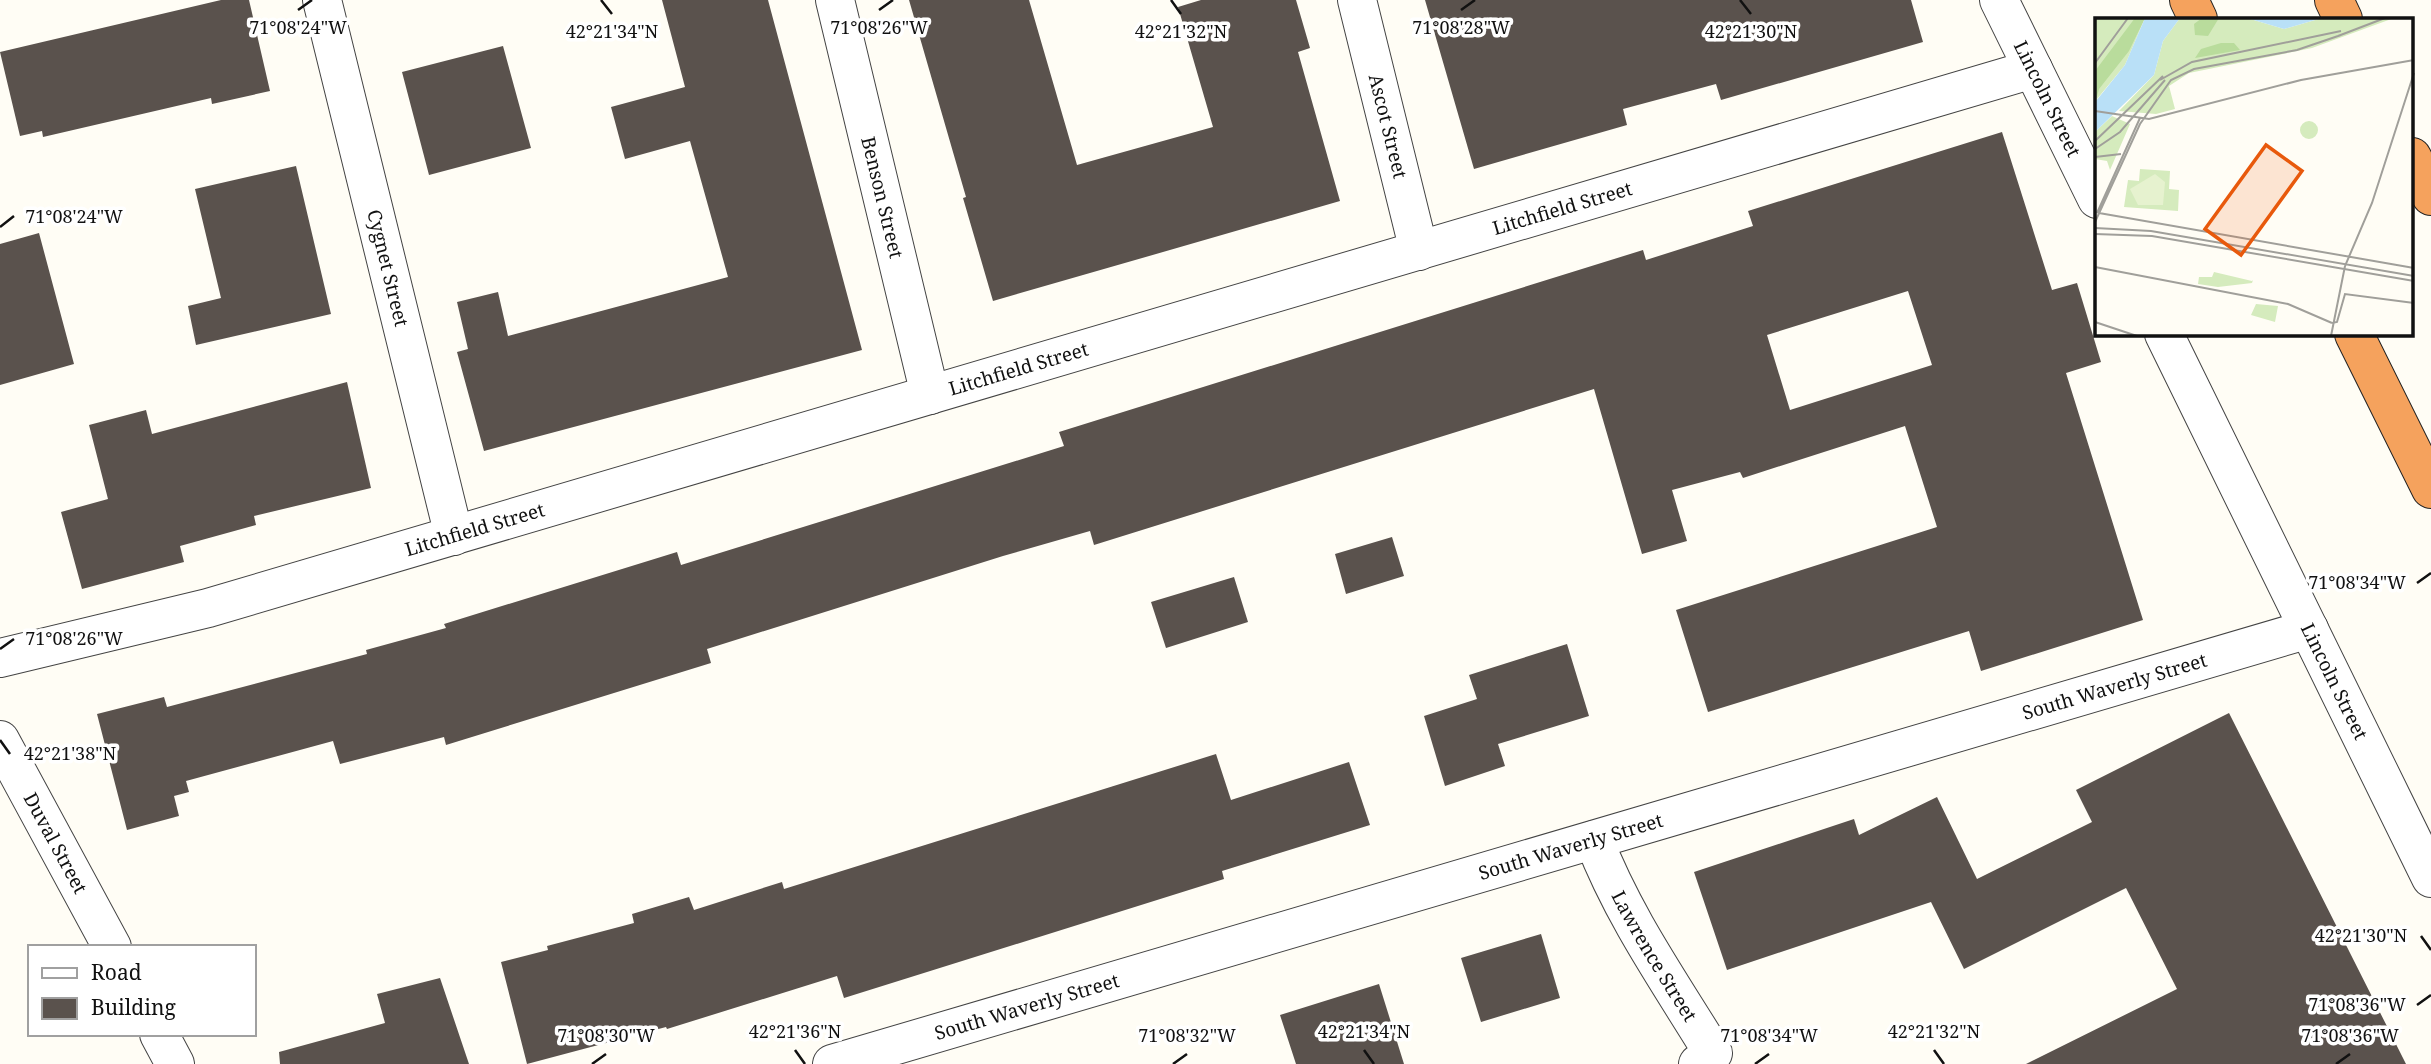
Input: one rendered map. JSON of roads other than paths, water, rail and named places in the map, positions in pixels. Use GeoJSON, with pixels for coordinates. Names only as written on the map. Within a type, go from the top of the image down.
{"type":"FeatureCollection","features":[{"type":"Feature","properties":{"kind":"highway"},"geometry":{"type":"LineString","coordinates":[[2189,0],[2198,18]]}},
{"type":"Feature","properties":{"kind":"highway"},"geometry":{"type":"LineString","coordinates":[[2334,0],[2343,18]]}},
{"type":"Feature","properties":{"kind":"highway"},"geometry":{"type":"LineString","coordinates":[[2414,162],[2431,196]]}},
{"type":"Feature","properties":{"kind":"highway"},"geometry":{"type":"LineString","coordinates":[[2355,336],[2431,489]]}},
{"type":"Feature","properties":{"kind":"street","name":"Cygnet Street"},"geometry":{"type":"LineString","coordinates":[[322,0],[454,536]]}},
{"type":"Feature","properties":{"kind":"street","name":"Benson Street"},"geometry":{"type":"LineString","coordinates":[[835,0],[930,395]]}},
{"type":"Feature","properties":{"kind":"street","name":"Ascot Street"},"geometry":{"type":"LineString","coordinates":[[1357,0],[1419,251]]}},
{"type":"Feature","properties":{"kind":"street","name":"Lincoln Street"},"geometry":{"type":"LineString","coordinates":[[1999,0],[2095,195]]}},
{"type":"Feature","properties":{"kind":"street","name":"Litchfield Street"},"geometry":{"type":"LineString","coordinates":[[0,659],[185,615],[2033,69]]}},
{"type":"Feature","properties":{"kind":"street","name":"Lincoln Street"},"geometry":{"type":"LineString","coordinates":[[2165,336],[2431,878]]}},
{"type":"Feature","properties":{"kind":"street","name":"South Waverly Street"},"geometry":{"type":"LineString","coordinates":[[832,1064],[2309,629]]}},
{"type":"Feature","properties":{"kind":"street","name":"Duval Street"},"geometry":{"type":"LineString","coordinates":[[0,740],[111,945]]}},
{"type":"Feature","properties":{"kind":"street","name":"Lawrence Street"},"geometry":{"type":"LineString","coordinates":[[1594,840],[1608,875],[1629,914],[1713,1054],[1698,1064]]}},
{"type":"Feature","properties":{"kind":"street"},"geometry":{"type":"LineString","coordinates":[[160,1036],[176,1064]]}}]}
